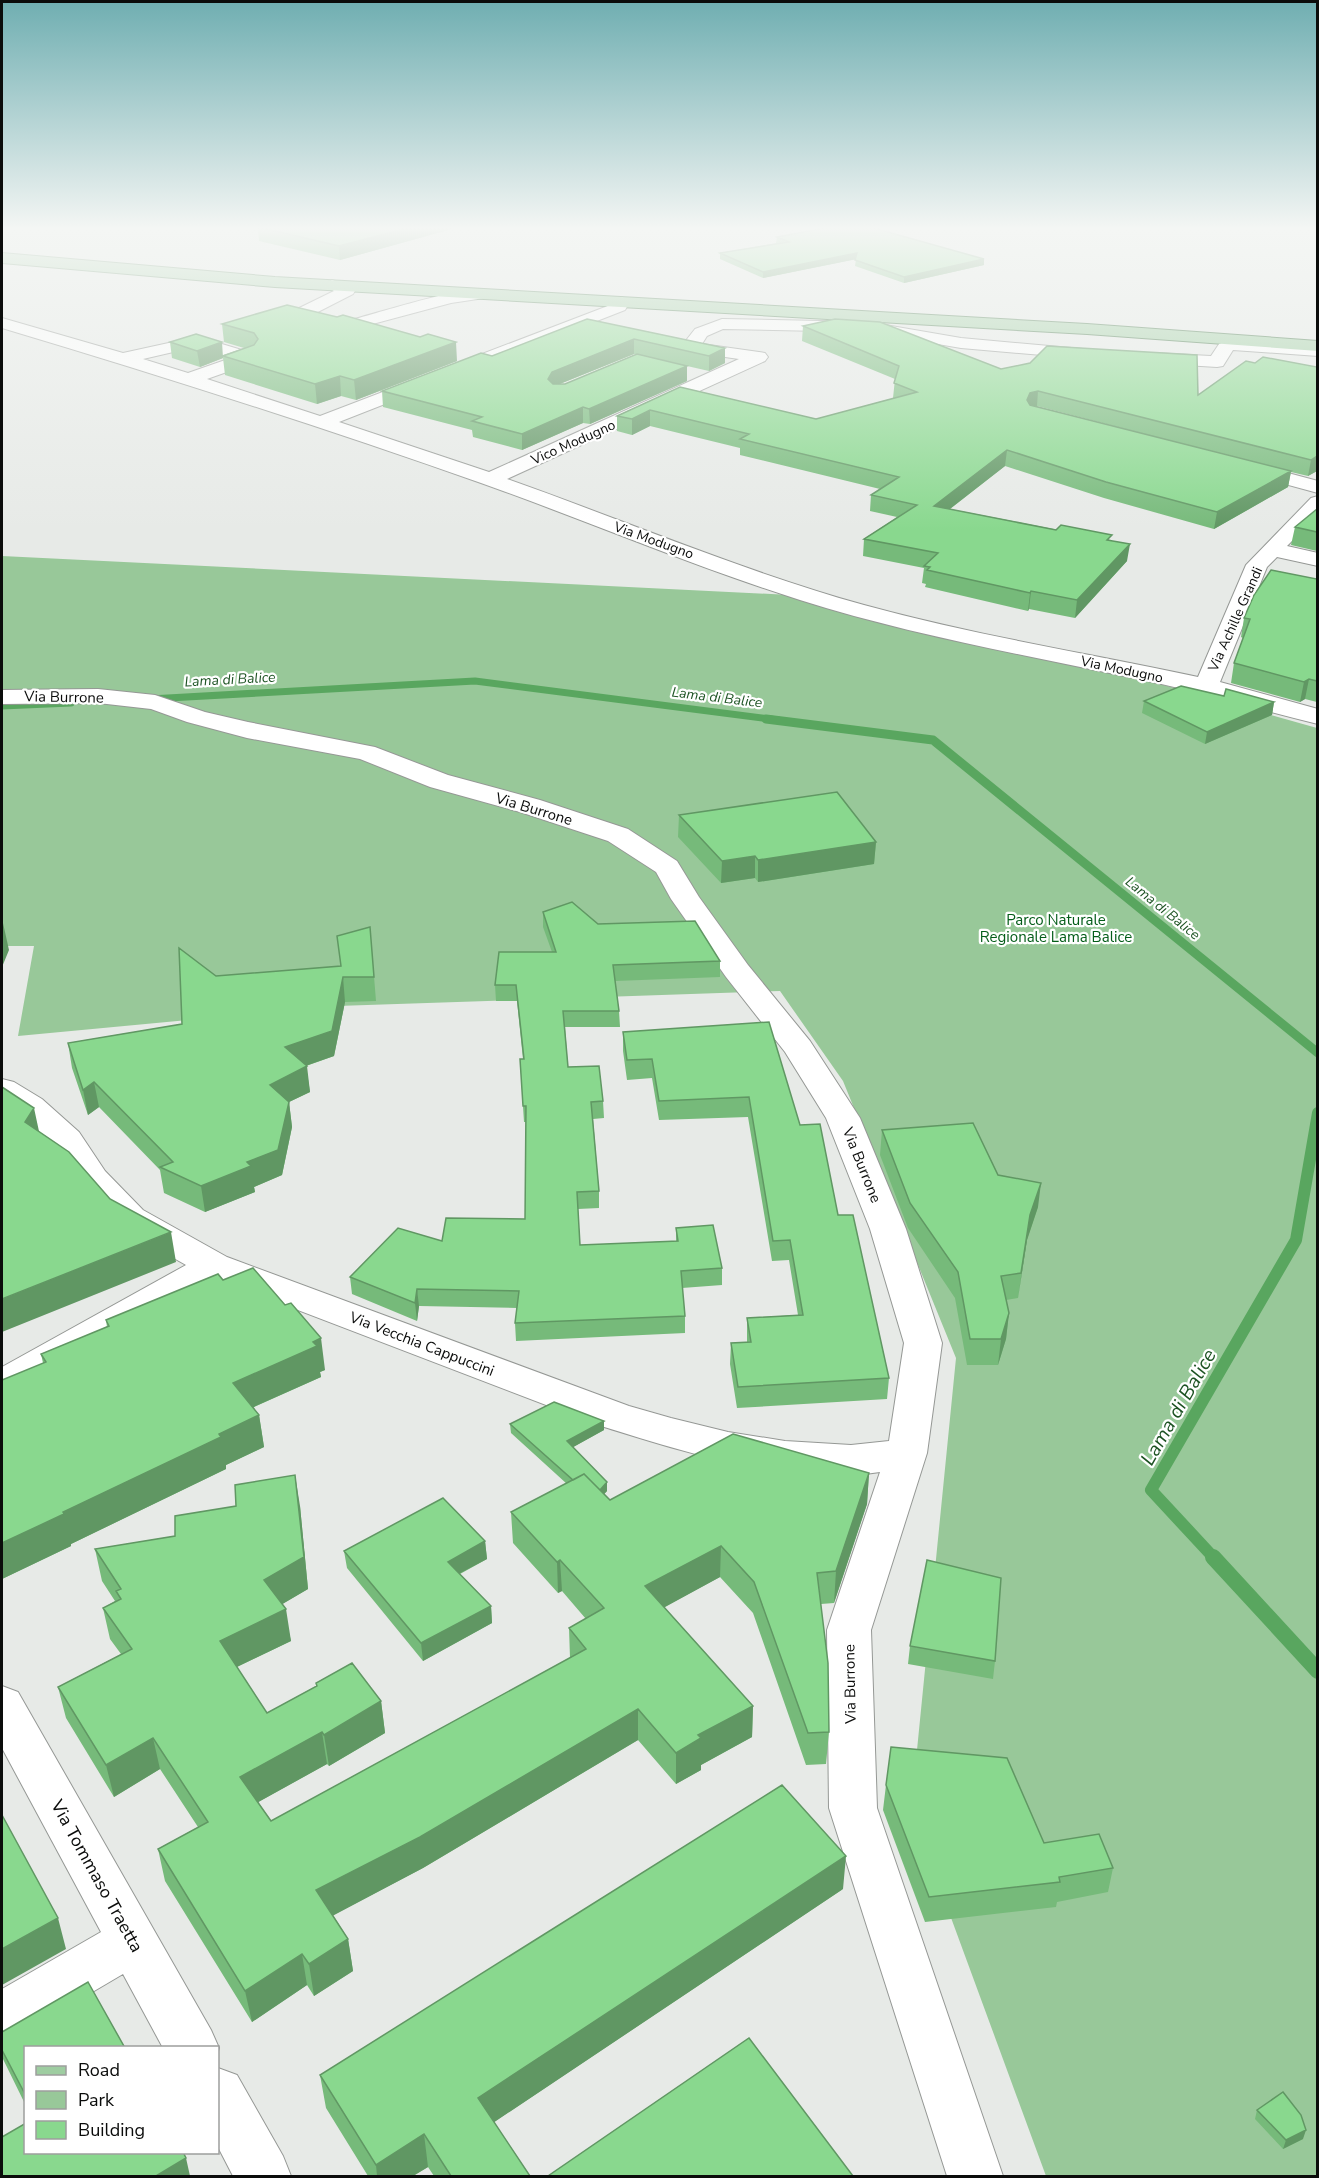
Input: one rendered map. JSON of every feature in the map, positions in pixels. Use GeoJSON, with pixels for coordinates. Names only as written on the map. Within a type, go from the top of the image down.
{"type":"FeatureCollection","features":[{"type":"Feature","properties":{"kind":"main road"},"geometry":{"type":"LineString","coordinates":[[1081,329],[1288,339],[1317,348]]}},
{"type":"Feature","properties":{"kind":"main road"},"geometry":{"type":"LineString","coordinates":[[1087,329],[1317,348]]}},
{"type":"Feature","properties":{"kind":"street","name":"Via Modugno"},"geometry":{"type":"LineString","coordinates":[[21,329],[321,422],[490,480],[804,595],[870,614],[959,635],[1206,686],[1317,717]]}},
{"type":"Feature","properties":{"kind":"street"},"geometry":{"type":"LineString","coordinates":[[321,422],[562,329]]}},
{"type":"Feature","properties":{"kind":"street","name":"Vico Modugno"},"geometry":{"type":"LineString","coordinates":[[490,480],[759,357],[696,348],[693,343],[696,335],[705,329]]}},
{"type":"Feature","properties":{"kind":"street","name":"Vico Modugno"},"geometry":{"type":"LineString","coordinates":[[878,329],[962,343],[1106,354]]}},
{"type":"Feature","properties":{"kind":"street"},"geometry":{"type":"LineString","coordinates":[[1288,339],[1305,331],[1317,329]]}},
{"type":"Feature","properties":{"kind":"street"},"geometry":{"type":"LineString","coordinates":[[122,359],[196,342],[249,358],[187,380]]}},
{"type":"Feature","properties":{"kind":"street"},"geometry":{"type":"LineString","coordinates":[[1139,357],[1218,362],[1230,345],[1317,348]]}},
{"type":"Feature","properties":{"kind":"street"},"geometry":{"type":"LineString","coordinates":[[685,373],[717,377]]}},
{"type":"Feature","properties":{"kind":"street"},"geometry":{"type":"LineString","coordinates":[[1228,463],[1317,487]]}},
{"type":"Feature","properties":{"kind":"street","name":"Via Achille Grandi"},"geometry":{"type":"LineString","coordinates":[[1206,686],[1257,565],[1313,512]]}},
{"type":"Feature","properties":{"kind":"street"},"geometry":{"type":"LineString","coordinates":[[1272,549],[1317,560]]}},
{"type":"Feature","properties":{"kind":"street","name":"Via Burrone"},"geometry":{"type":"LineString","coordinates":[[2,697],[98,696],[155,702],[196,717],[247,730],[366,752],[439,781],[530,806],[618,835],[667,867],[698,917],[798,1048],[843,1118],[884,1219],[923,1343],[907,1453],[849,1630],[853,1808],[975,2176]]}},
{"type":"Feature","properties":{"kind":"street","name":"Via Vecchia Cappuccini"},"geometry":{"type":"LineString","coordinates":[[2,1089],[30,1106],[67,1139],[93,1179],[130,1218],[214,1265],[615,1416],[683,1437],[776,1456],[845,1460],[907,1453]]}},
{"type":"Feature","properties":{"kind":"street"},"geometry":{"type":"LineString","coordinates":[[2,1384],[214,1265]]}},
{"type":"Feature","properties":{"kind":"street","name":"Via Tommaso Traetta"},"geometry":{"type":"LineString","coordinates":[[5,1720],[191,2046]]}},
{"type":"Feature","properties":{"kind":"street"},"geometry":{"type":"LineString","coordinates":[[2,2017],[133,1941]]}},
{"type":"Feature","properties":{"kind":"street"},"geometry":{"type":"LineString","coordinates":[[219,2096],[263,2176]]}},
{"type":"Feature","properties":{"kind":"green space","name":"Parco Naturale Regionale Lama Balice"},"geometry":{"type":"Polygon","coordinates":[[[2,556],[790,595],[1164,685],[1317,728],[1317,2176],[1046,2176],[950,1915],[917,1750],[956,1358],[843,1081],[780,991],[337,1006],[18,1036],[34,946],[2,946],[2,556]]]}},
{"type":"Feature","properties":{"kind":"building"},"geometry":{"type":"Polygon","coordinates":[[[238,329],[391,329],[420,337],[428,334],[456,342],[354,380],[340,376],[315,384],[223,356],[254,345],[258,339],[254,333],[238,329]]]}},
{"type":"Feature","properties":{"kind":"building"},"geometry":{"type":"Polygon","coordinates":[[[562,329],[633,329],[725,348],[709,356],[634,339],[552,372],[548,379],[553,384],[565,384],[637,354],[687,366],[589,409],[583,407],[522,434],[472,421],[482,417],[382,391],[481,353],[492,356],[562,329]]]}},
{"type":"Feature","properties":{"kind":"building"},"geometry":{"type":"Polygon","coordinates":[[[809,329],[897,329],[1001,369],[1030,363],[1047,346],[1197,355],[1198,395],[1246,361],[1255,363],[1263,357],[1317,367],[1317,456],[1311,460],[1038,391],[1030,393],[1027,400],[1030,405],[1291,471],[1217,512],[1106,482],[1007,450],[934,506],[1056,530],[1061,525],[1112,535],[1107,540],[1130,544],[1077,600],[1031,591],[1030,593],[927,570],[930,567],[924,566],[938,553],[864,539],[917,505],[871,495],[899,477],[740,439],[749,434],[650,410],[632,419],[617,416],[680,387],[816,419],[917,392],[894,383],[899,366],[809,329]]]}},
{"type":"Feature","properties":{"kind":"building"},"geometry":{"type":"Polygon","coordinates":[[[196,334],[222,342],[197,351],[170,342],[196,334]]]}},
{"type":"Feature","properties":{"kind":"building"},"geometry":{"type":"Polygon","coordinates":[[[1317,509],[1317,532],[1295,527],[1317,509]]]}},
{"type":"Feature","properties":{"kind":"building"},"geometry":{"type":"Polygon","coordinates":[[[1271,570],[1317,579],[1317,681],[1309,679],[1304,682],[1234,663],[1250,619],[1244,618],[1254,595],[1271,570]]]}},
{"type":"Feature","properties":{"kind":"building"},"geometry":{"type":"Polygon","coordinates":[[[1181,686],[1224,696],[1226,689],[1274,702],[1207,732],[1144,701],[1181,686]]]}},
{"type":"Feature","properties":{"kind":"building"},"geometry":{"type":"Polygon","coordinates":[[[837,792],[876,842],[758,860],[755,856],[722,861],[679,815],[837,792]]]}},
{"type":"Feature","properties":{"kind":"building"},"geometry":{"type":"Polygon","coordinates":[[[572,902],[598,924],[695,921],[720,961],[613,965],[619,1011],[563,1011],[568,1067],[599,1066],[603,1101],[591,1102],[599,1191],[577,1192],[580,1245],[678,1241],[676,1228],[713,1225],[722,1268],[681,1271],[685,1316],[515,1323],[519,1291],[417,1289],[415,1303],[350,1277],[398,1228],[442,1241],[446,1218],[525,1219],[526,1106],[523,1106],[520,1059],[524,1059],[516,985],[495,985],[499,952],[556,952],[543,912],[572,902]]]}},
{"type":"Feature","properties":{"kind":"building"},"geometry":{"type":"Polygon","coordinates":[[[370,927],[374,977],[343,977],[332,1031],[285,1047],[307,1066],[270,1085],[289,1102],[278,1150],[247,1162],[251,1166],[201,1186],[160,1167],[173,1162],[94,1082],[83,1090],[68,1043],[182,1024],[179,948],[216,976],[341,966],[337,936],[370,927]]]}},
{"type":"Feature","properties":{"kind":"building"},"geometry":{"type":"Polygon","coordinates":[[[769,1022],[800,1125],[820,1124],[838,1215],[853,1215],[889,1378],[738,1387],[731,1343],[751,1342],[747,1318],[803,1315],[790,1240],[773,1241],[749,1097],[659,1101],[652,1059],[627,1060],[623,1032],[769,1022]]]}},
{"type":"Feature","properties":{"kind":"building"},"geometry":{"type":"Polygon","coordinates":[[[2,1087],[34,1108],[25,1122],[69,1152],[110,1199],[171,1232],[2,1299],[2,1087]]]}},
{"type":"Feature","properties":{"kind":"building"},"geometry":{"type":"Polygon","coordinates":[[[973,1123],[998,1175],[1041,1183],[1030,1215],[1021,1273],[1001,1276],[1009,1313],[1001,1339],[970,1339],[958,1272],[910,1203],[882,1130],[973,1123]]]}},
{"type":"Feature","properties":{"kind":"building"},"geometry":{"type":"Polygon","coordinates":[[[253,1268],[285,1305],[291,1303],[321,1338],[313,1342],[317,1346],[233,1383],[259,1415],[219,1434],[221,1437],[2,1543],[2,1380],[46,1362],[41,1354],[109,1326],[106,1320],[218,1274],[223,1280],[253,1268]]]}},
{"type":"Feature","properties":{"kind":"building"},"geometry":{"type":"Polygon","coordinates":[[[554,1402],[604,1421],[567,1441],[607,1482],[600,1490],[584,1474],[573,1480],[510,1424],[554,1402]]]}},
{"type":"Feature","properties":{"kind":"building"},"geometry":{"type":"Polygon","coordinates":[[[733,1434],[869,1473],[836,1571],[817,1573],[828,1663],[829,1732],[808,1733],[754,1582],[721,1546],[645,1586],[753,1706],[698,1735],[701,1738],[676,1753],[638,1709],[420,1837],[316,1890],[348,1939],[309,1964],[302,1954],[245,1991],[158,1849],[208,1822],[153,1738],[106,1765],[58,1687],[132,1649],[103,1608],[121,1599],[116,1591],[121,1589],[95,1549],[175,1536],[175,1516],[236,1506],[235,1485],[295,1475],[304,1557],[264,1580],[286,1609],[220,1641],[267,1713],[317,1686],[316,1683],[352,1663],[381,1701],[324,1735],[322,1732],[240,1777],[271,1821],[586,1649],[569,1628],[604,1608],[511,1512],[584,1474],[610,1500],[733,1434]]]}},
{"type":"Feature","properties":{"kind":"building"},"geometry":{"type":"Polygon","coordinates":[[[443,1498],[485,1541],[448,1562],[491,1606],[421,1643],[344,1551],[443,1498]]]}},
{"type":"Feature","properties":{"kind":"building"},"geometry":{"type":"Polygon","coordinates":[[[927,1560],[1001,1578],[995,1661],[910,1646],[927,1560]]]}},
{"type":"Feature","properties":{"kind":"building"},"geometry":{"type":"Polygon","coordinates":[[[891,1747],[1007,1758],[1044,1843],[1099,1834],[1113,1868],[1059,1877],[1060,1882],[929,1897],[886,1785],[891,1747]]]}},
{"type":"Feature","properties":{"kind":"building"},"geometry":{"type":"Polygon","coordinates":[[[782,1785],[846,1856],[478,2098],[530,2176],[451,2176],[424,2134],[376,2165],[320,2075],[782,1785]]]}},
{"type":"Feature","properties":{"kind":"building"},"geometry":{"type":"Polygon","coordinates":[[[2,1815],[58,1918],[2,1949],[2,1815]]]}},
{"type":"Feature","properties":{"kind":"building"},"geometry":{"type":"Polygon","coordinates":[[[88,1982],[124,2046],[24,2046],[24,2092],[2,2050],[2,2032],[88,1982]]]}},
{"type":"Feature","properties":{"kind":"building"},"geometry":{"type":"Polygon","coordinates":[[[749,2038],[853,2176],[548,2176],[749,2038]]]}},
{"type":"Feature","properties":{"kind":"building"},"geometry":{"type":"Polygon","coordinates":[[[1283,2092],[1301,2115],[1306,2130],[1286,2140],[1257,2110],[1283,2092]]]}},
{"type":"Feature","properties":{"kind":"building"},"geometry":{"type":"Polygon","coordinates":[[[24,2124],[24,2154],[184,2154],[186,2158],[156,2176],[2,2176],[2,2137],[24,2124]]]}},
{"type":"Feature","properties":{"kind":"waterway","name":"Lama di Balice"},"geometry":{"type":"LineString","coordinates":[[150,699],[475,681],[778,720]]}},
{"type":"Feature","properties":{"kind":"waterway","name":"Lama di Balice"},"geometry":{"type":"LineString","coordinates":[[2,706],[71,703]]}},
{"type":"Feature","properties":{"kind":"waterway","name":"Lama di Balice"},"geometry":{"type":"LineString","coordinates":[[766,719],[933,740],[1318,1053]]}},
{"type":"Feature","properties":{"kind":"waterway","name":"Lama di Balice"},"geometry":{"type":"LineString","coordinates":[[1215,1559],[1151,1490],[1296,1240],[1318,1113]]}},
{"type":"Feature","properties":{"kind":"waterway","name":"Lama di Balice"},"geometry":{"type":"LineString","coordinates":[[1213,1557],[1318,1671]]}}]}
